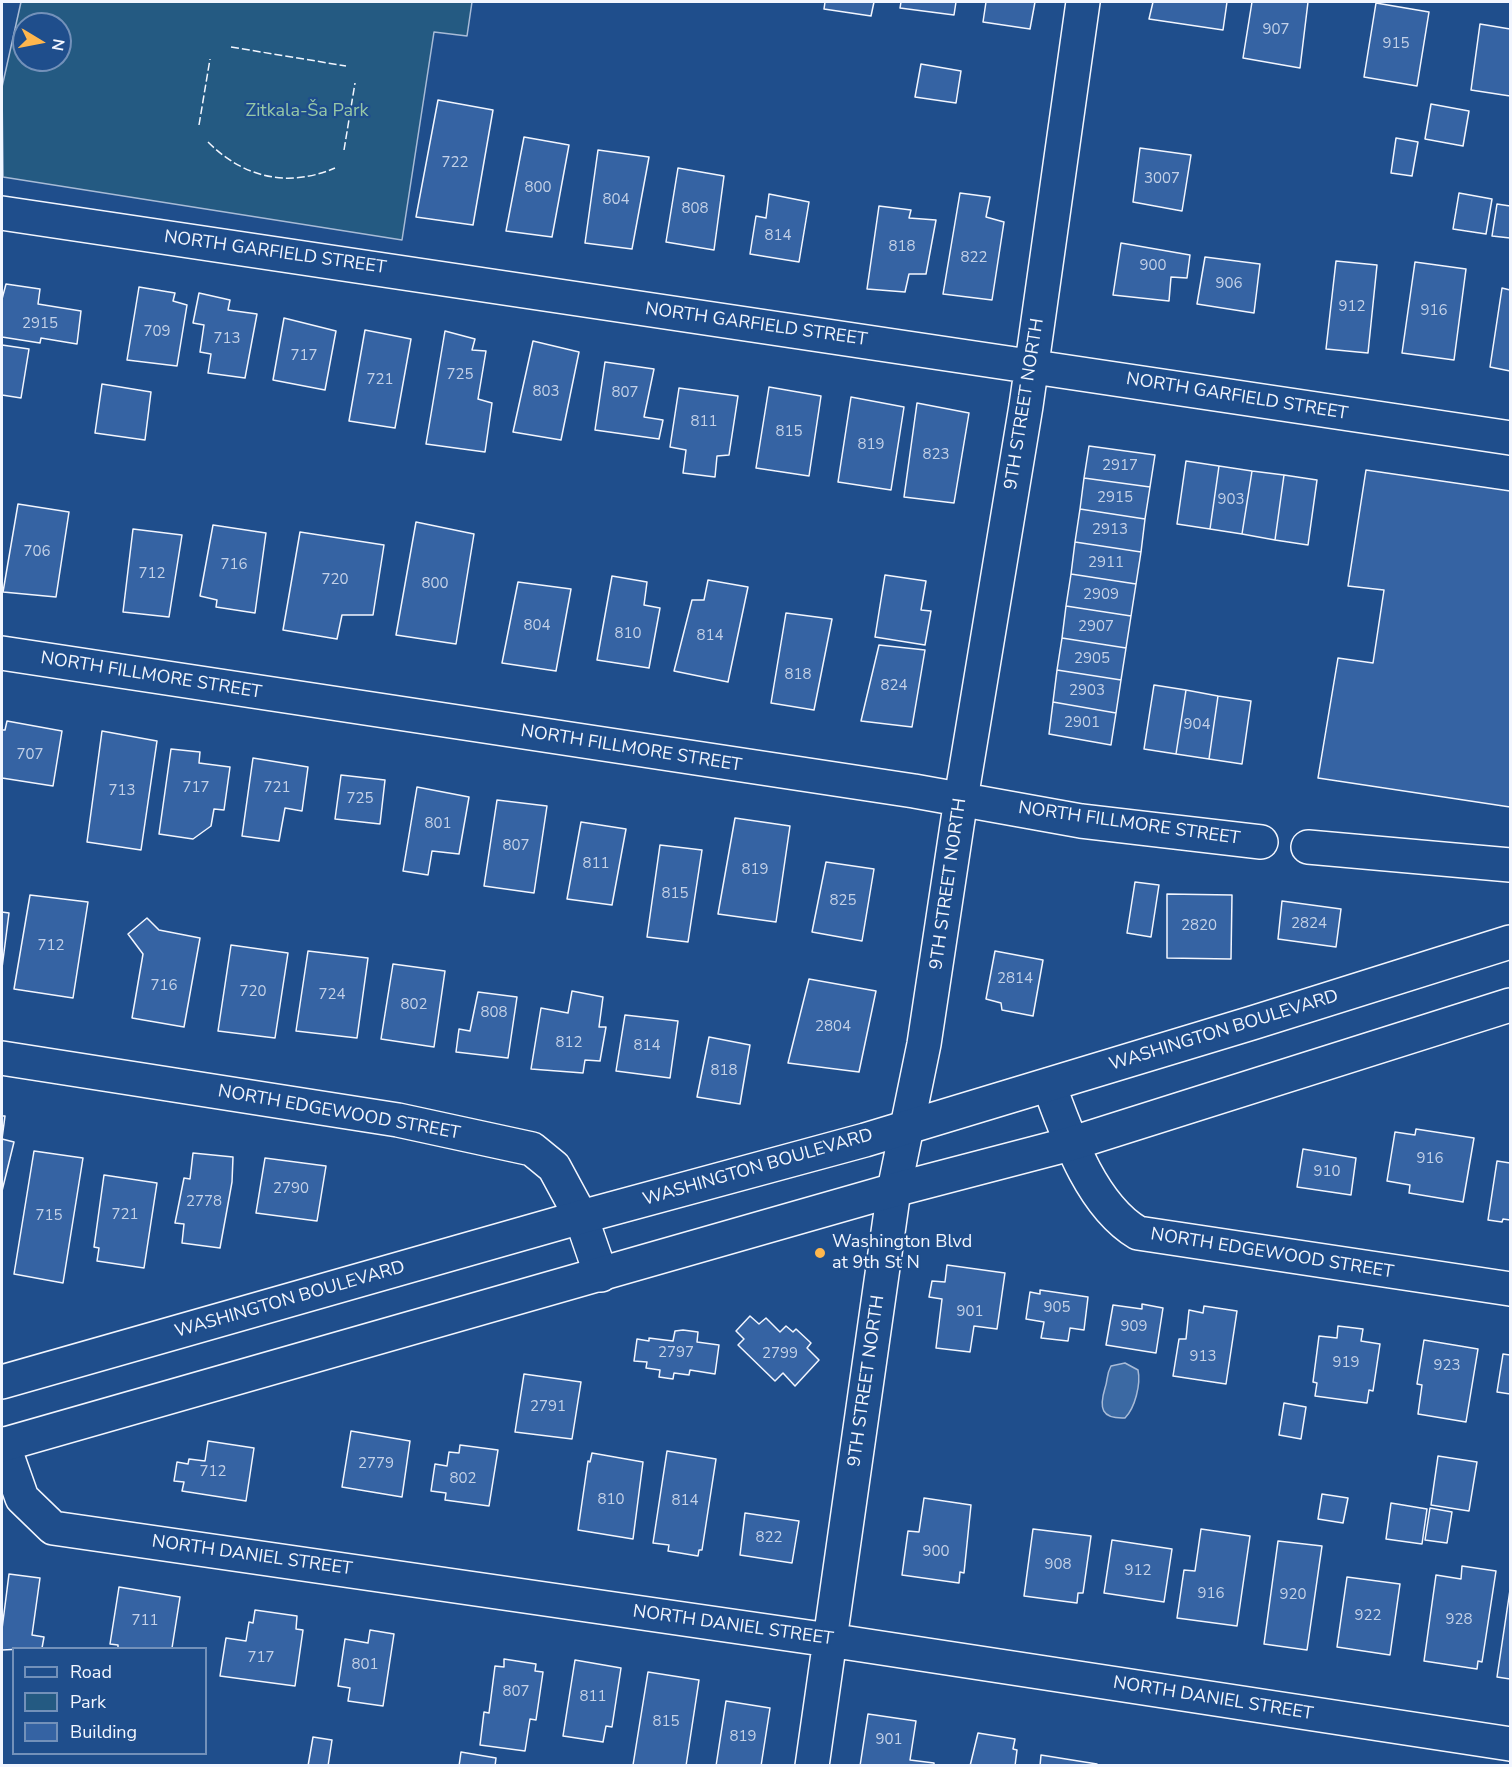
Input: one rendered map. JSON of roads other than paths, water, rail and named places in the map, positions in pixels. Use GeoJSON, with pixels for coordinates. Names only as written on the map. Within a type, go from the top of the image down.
{"type":"FeatureCollection","features":[{"type":"Feature","properties":{"kind":"street","name":"9TH STREET NORTH"},"geometry":{"type":"LineString","coordinates":[[812,1766],[894,1190],[924,1044],[1031,367],[1083,2]]}},
{"type":"Feature","properties":{"kind":"street","name":"NORTH GARFIELD STREET"},"geometry":{"type":"LineString","coordinates":[[2,213],[1510,438]]}},
{"type":"Feature","properties":{"kind":"street","name":"NORTH FILLMORE STREET"},"geometry":{"type":"LineString","coordinates":[[2,653],[961,799],[1081,821],[1261,842]]}},
{"type":"Feature","properties":{"kind":"street"},"geometry":{"type":"LineString","coordinates":[[1308,846],[1510,865]]}},
{"type":"Feature","properties":{"kind":"street","name":"WASHINGTON BOULEVARD"},"geometry":{"type":"LineString","coordinates":[[2,1382],[580,1217],[865,1140],[1510,942]]}},
{"type":"Feature","properties":{"kind":"street"},"geometry":{"type":"LineString","coordinates":[[2,1445],[894,1190],[1070,1144],[1510,1005]]}},
{"type":"Feature","properties":{"kind":"street","name":"NORTH EDGEWOOD STREET"},"geometry":{"type":"LineString","coordinates":[[2,1058],[398,1120],[532,1149],[554,1167],[580,1217],[601,1275]]}},
{"type":"Feature","properties":{"kind":"street","name":"NORTH EDGEWOOD STREET"},"geometry":{"type":"LineString","coordinates":[[1049,1085],[1070,1144],[1120,1223],[1138,1233],[1510,1289]]}},
{"type":"Feature","properties":{"kind":"street","name":"NORTH DANIEL STREET"},"geometry":{"type":"LineString","coordinates":[[2,1445],[22,1498],[53,1528],[829,1640],[1510,1744]]}},
{"type":"Feature","properties":{"kind":"place","name":"Washington Blvd at 9th St N"},"geometry":{"type":"Point","coordinates":[820,1253]}},
{"type":"Feature","properties":{"kind":"park label","name":"Zitkala-Ša Park"},"geometry":{"type":"Point","coordinates":[307,112]}}]}
